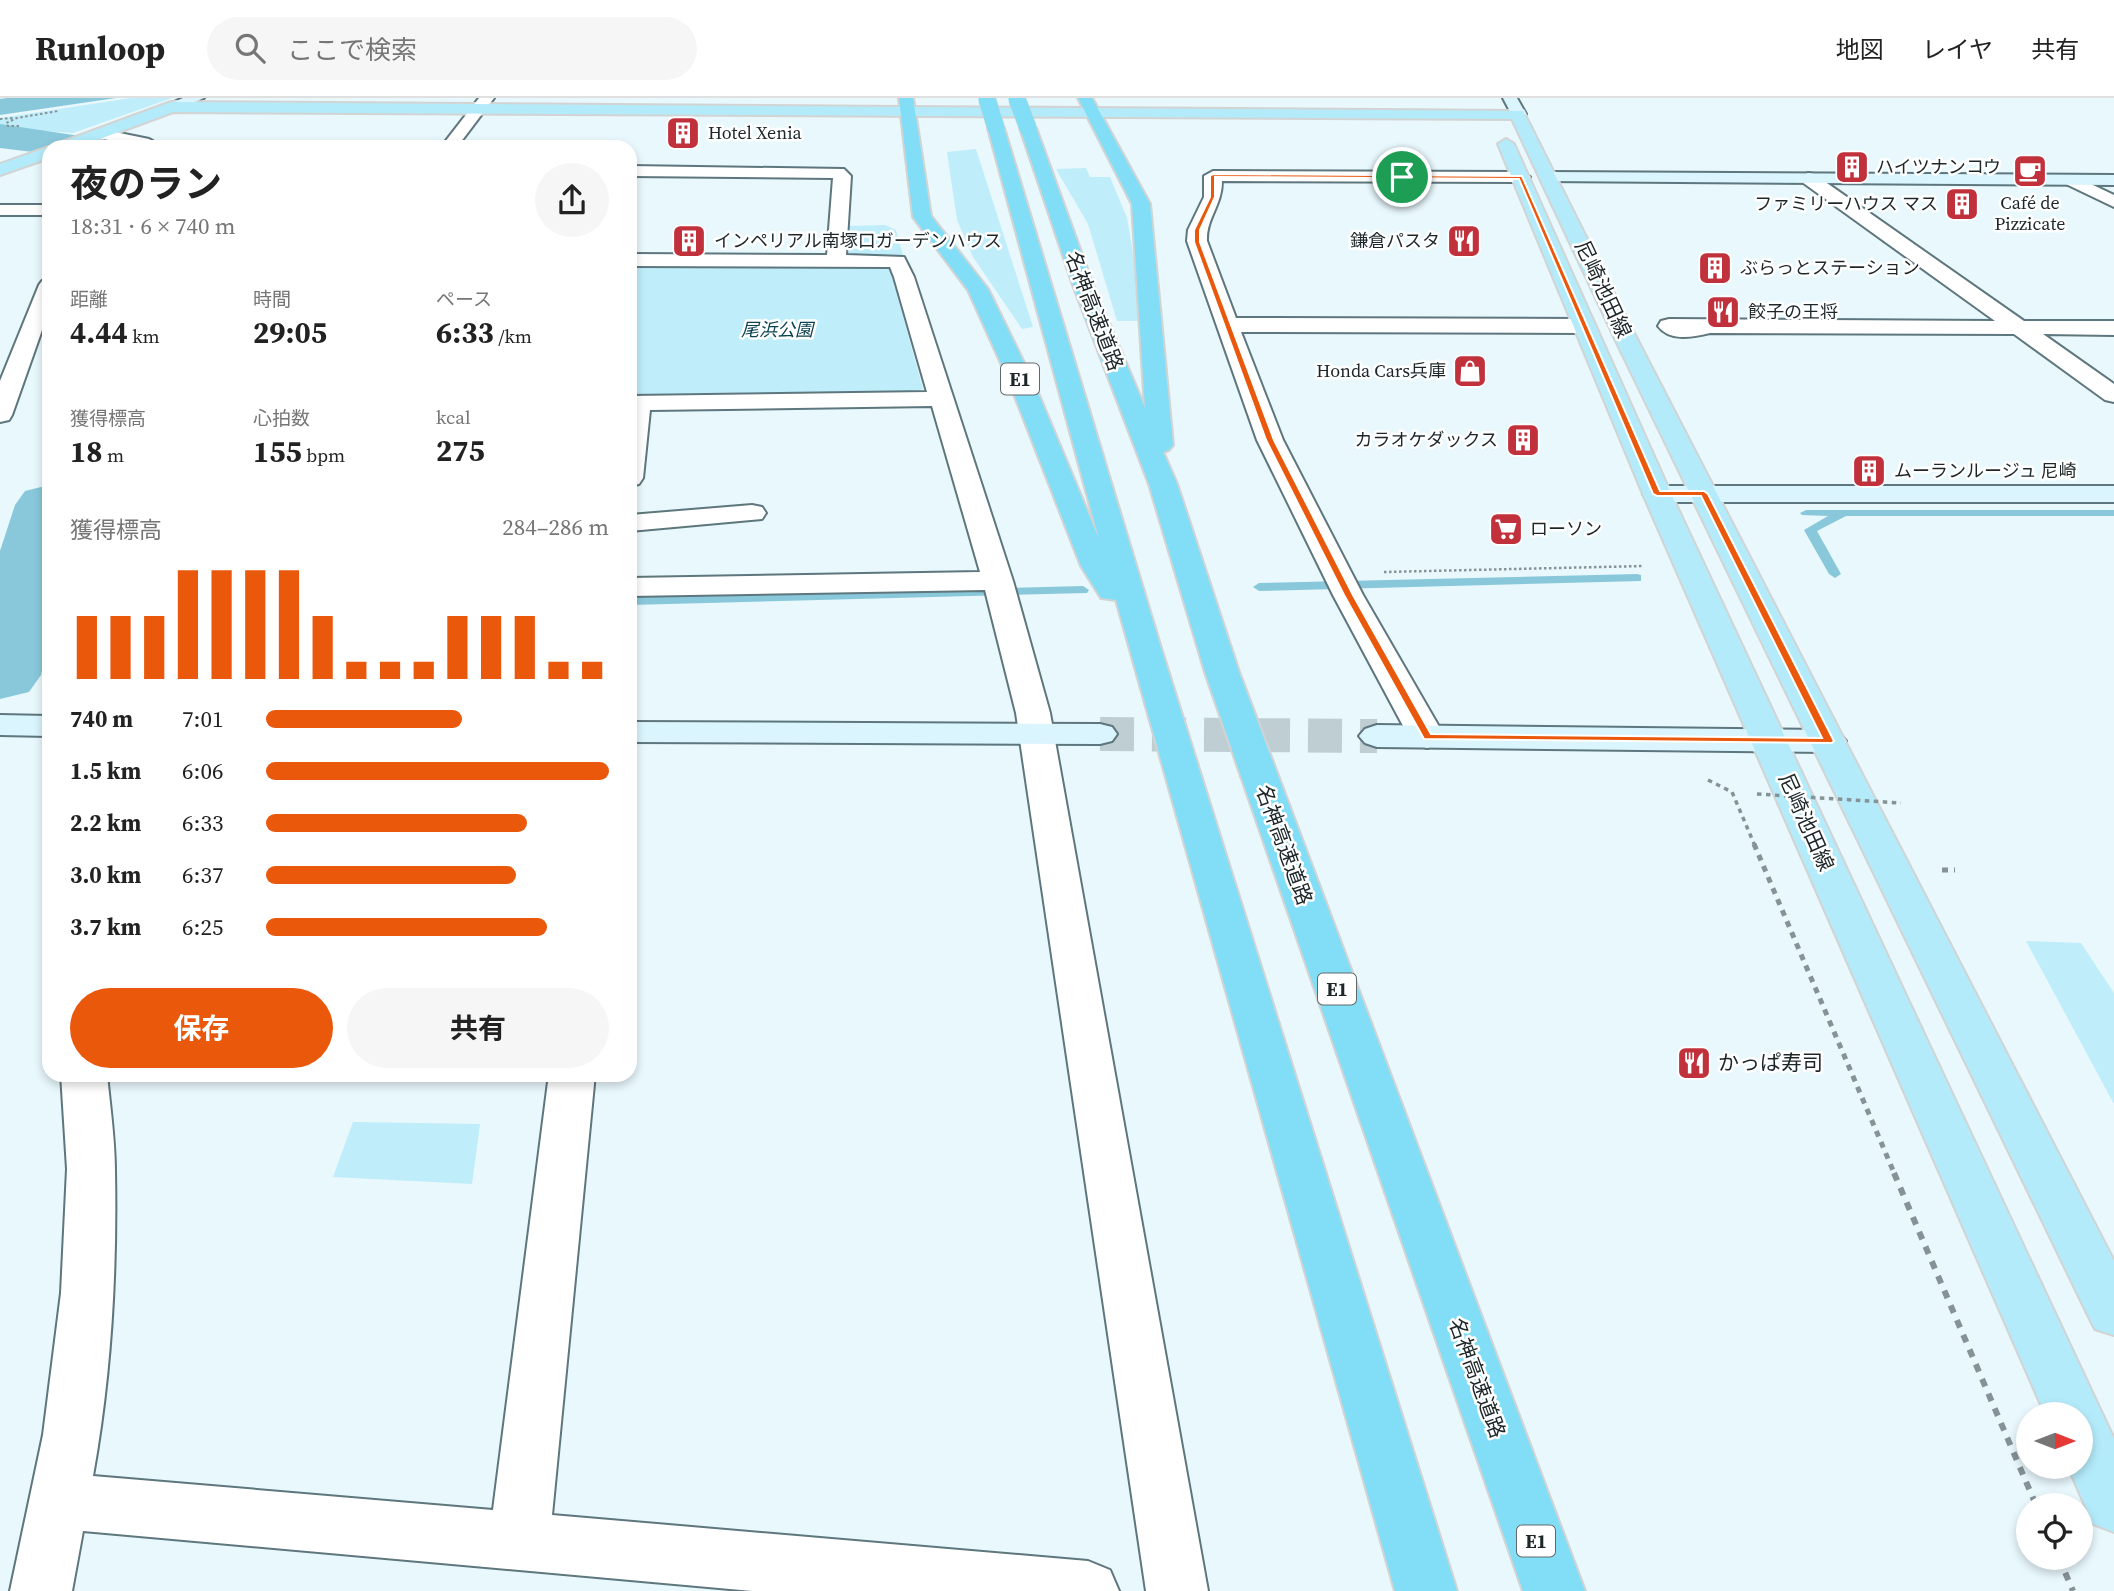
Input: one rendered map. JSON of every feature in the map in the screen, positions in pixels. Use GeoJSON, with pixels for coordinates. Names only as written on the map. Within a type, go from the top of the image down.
{"type":"FeatureCollection","features":[{"type":"Feature","properties":{"kind":"highway","name":"名神高速道路"},"geometry":{"type":"LineString","coordinates":[[987,99],[1145,648],[1426,1591]]}},
{"type":"Feature","properties":{"kind":"highway","name":"名神高速道路"},"geometry":{"type":"LineString","coordinates":[[1016,99],[1083,285],[1163,484],[1222,672],[1554,1591]]}},
{"type":"Feature","properties":{"kind":"highway","name":"E1"},"geometry":{"type":"LineString","coordinates":[[906,104],[922,216],[978,289],[1021,381],[1096,566],[1145,648]]}},
{"type":"Feature","properties":{"kind":"highway","name":"E1"},"geometry":{"type":"LineString","coordinates":[[1089,105],[1141,204],[1163,484]]}},
{"type":"Feature","properties":{"kind":"main road","name":"尼崎池田線"},"geometry":{"type":"LineString","coordinates":[[82,140],[171,107],[483,104],[1502,106],[1535,177],[1627,341],[2114,1313]]}},
{"type":"Feature","properties":{"kind":"main road"},"geometry":{"type":"LineString","coordinates":[[3,168],[42,154]]}},
{"type":"Feature","properties":{"kind":"main road","name":"尼崎池田線"},"geometry":{"type":"LineString","coordinates":[[1535,177],[1584,326],[1657,494],[2068,1402]]}},
{"type":"Feature","properties":{"kind":"main road"},"geometry":{"type":"LineString","coordinates":[[2093,1457],[2114,1504]]}},
{"type":"Feature","properties":{"kind":"street"},"geometry":{"type":"LineString","coordinates":[[171,107],[197,98]]}},
{"type":"Feature","properties":{"kind":"street"},"geometry":{"type":"LineString","coordinates":[[455,140],[483,104]]}},
{"type":"Feature","properties":{"kind":"street"},"geometry":{"type":"LineString","coordinates":[[95,135],[129,140]]}},
{"type":"Feature","properties":{"kind":"street"},"geometry":{"type":"LineString","coordinates":[[637,171],[838,173],[842,176],[836,261]]}},
{"type":"Feature","properties":{"kind":"street"},"geometry":{"type":"LineString","coordinates":[[1427,737],[1341,581],[1270,440],[1197,242],[1197,230],[1213,197],[1213,176],[2114,180]]}},
{"type":"Feature","properties":{"kind":"street"},"geometry":{"type":"LineString","coordinates":[[1808,178],[2114,395]]}},
{"type":"Feature","properties":{"kind":"street"},"geometry":{"type":"LineString","coordinates":[[2072,180],[2114,202]]}},
{"type":"Feature","properties":{"kind":"street"},"geometry":{"type":"LineString","coordinates":[[0,210],[42,210]]}},
{"type":"Feature","properties":{"kind":"street"},"geometry":{"type":"LineString","coordinates":[[637,260],[897,261],[943,399],[1000,588],[1033,713],[1034,734],[1177,1591]]}},
{"type":"Feature","properties":{"kind":"street"},"geometry":{"type":"LineString","coordinates":[[3,399],[42,301]]}},
{"type":"Feature","properties":{"kind":"street"},"geometry":{"type":"LineString","coordinates":[[1229,325],[1584,326]]}},
{"type":"Feature","properties":{"kind":"street"},"geometry":{"type":"LineString","coordinates":[[1703,328],[2114,328]]}},
{"type":"Feature","properties":{"kind":"street"},"geometry":{"type":"LineString","coordinates":[[637,403],[943,399]]}},
{"type":"Feature","properties":{"kind":"street"},"geometry":{"type":"LineString","coordinates":[[1657,494],[2114,494]]}},
{"type":"Feature","properties":{"kind":"street"},"geometry":{"type":"LineString","coordinates":[[637,522],[752,513]]}},
{"type":"Feature","properties":{"kind":"street"},"geometry":{"type":"LineString","coordinates":[[637,587],[1000,588]]}},
{"type":"Feature","properties":{"kind":"street"},"geometry":{"type":"LineString","coordinates":[[0,725],[42,726]]}},
{"type":"Feature","properties":{"kind":"street"},"geometry":{"type":"LineString","coordinates":[[637,732],[1100,734]]}},
{"type":"Feature","properties":{"kind":"street"},"geometry":{"type":"LineString","coordinates":[[1377,736],[1828,741]]}},
{"type":"Feature","properties":{"kind":"street"},"geometry":{"type":"LineString","coordinates":[[41,1591],[72,1435],[87,1293],[91,1169],[85,1082]]}},
{"type":"Feature","properties":{"kind":"street"},"geometry":{"type":"LineString","coordinates":[[519,1540],[571,1082]]}},
{"type":"Feature","properties":{"kind":"street"},"geometry":{"type":"LineString","coordinates":[[59,1501],[1088,1591]]}},
{"type":"Feature","properties":{"kind":"path"},"geometry":{"type":"LineString","coordinates":[[0,119],[17,118]]}},
{"type":"Feature","properties":{"kind":"path"},"geometry":{"type":"LineString","coordinates":[[0,124],[7,124]]}},
{"type":"Feature","properties":{"kind":"path"},"geometry":{"type":"LineString","coordinates":[[1341,581],[1689,565]]}},
{"type":"Feature","properties":{"kind":"path"},"geometry":{"type":"LineString","coordinates":[[1698,775],[1732,792],[2031,1493]]}},
{"type":"Feature","properties":{"kind":"path"},"geometry":{"type":"LineString","coordinates":[[1757,794],[1901,803]]}},
{"type":"Feature","properties":{"kind":"path"},"geometry":{"type":"LineString","coordinates":[[2064,1570],[2073,1591]]}},
{"type":"Feature","properties":{"kind":"green space"},"geometry":{"type":"Polygon","coordinates":[[[131,98],[172,98],[73,133],[0,128],[0,118],[131,98]]]}},
{"type":"Feature","properties":{"kind":"green space"},"geometry":{"type":"Polygon","coordinates":[[[976,149],[1033,327],[1022,329],[973,257],[957,220],[947,152],[976,149]]]}},
{"type":"Feature","properties":{"kind":"green space"},"geometry":{"type":"Polygon","coordinates":[[[1086,168],[1090,177],[1110,177],[1127,218],[1138,283],[1141,321],[1117,321],[1088,224],[1056,169],[1086,168]]]}},
{"type":"Feature","properties":{"kind":"green space"},"geometry":{"type":"Polygon","coordinates":[[[885,225],[896,230],[904,259],[857,258],[847,255],[847,226],[885,225]]]}},
{"type":"Feature","properties":{"kind":"green space","name":"尾浜公園"},"geometry":{"type":"Polygon","coordinates":[[[637,264],[889,266],[923,389],[904,395],[637,396],[637,264]]]}},
{"type":"Feature","properties":{"kind":"green space"},"geometry":{"type":"Polygon","coordinates":[[[2026,941],[2081,943],[2114,993],[2114,1104],[2026,941]]]}},
{"type":"Feature","properties":{"kind":"green space"},"geometry":{"type":"Polygon","coordinates":[[[353,1122],[480,1124],[472,1184],[333,1177],[353,1122]]]}},
{"type":"Feature","properties":{"kind":"shaded area"},"geometry":{"type":"Polygon","coordinates":[[[116,98],[0,115],[0,99],[116,98]]]}},
{"type":"Feature","properties":{"kind":"waterway"},"geometry":{"type":"LineString","coordinates":[[0,136],[42,141]]}},
{"type":"Feature","properties":{"kind":"waterway"},"geometry":{"type":"LineString","coordinates":[[1806,513],[2114,513]]}},
{"type":"Feature","properties":{"kind":"waterway"},"geometry":{"type":"LineString","coordinates":[[1835,574],[1810,530],[1842,514]]}},
{"type":"Feature","properties":{"kind":"waterway"},"geometry":{"type":"LineString","coordinates":[[0,675],[42,529]]}},
{"type":"Feature","properties":{"kind":"waterway"},"geometry":{"type":"LineString","coordinates":[[1259,587],[1637,578]]}},
{"type":"Feature","properties":{"kind":"waterway"},"geometry":{"type":"LineString","coordinates":[[637,601],[1083,590]]}},
{"type":"Feature","properties":{"kind":"waterway"},"geometry":{"type":"LineString","coordinates":[[19,607],[42,606]]}},
{"type":"Feature","properties":{"kind":"tunnel"},"geometry":{"type":"LineString","coordinates":[[1100,734],[1377,736]]}},
{"type":"Feature","properties":{"kind":"place","name":"Hotel Xenia"},"geometry":{"type":"Point","coordinates":[683,133]}},
{"type":"Feature","properties":{"kind":"place","name":"ハイツナンコウ"},"geometry":{"type":"Point","coordinates":[1852,167]}},
{"type":"Feature","properties":{"kind":"place","name":"Café de Pizzicate"},"geometry":{"type":"Point","coordinates":[2030,171]}},
{"type":"Feature","properties":{"kind":"place","name":"ファミリーハウス マス"},"geometry":{"type":"Point","coordinates":[1962,204]}},
{"type":"Feature","properties":{"kind":"place","name":"インペリアル南塚口ガーデンハウス"},"geometry":{"type":"Point","coordinates":[689,241]}},
{"type":"Feature","properties":{"kind":"place","name":"鎌倉パスタ"},"geometry":{"type":"Point","coordinates":[1464,241]}},
{"type":"Feature","properties":{"kind":"place","name":"ぶらっとステーション"},"geometry":{"type":"Point","coordinates":[1715,268]}},
{"type":"Feature","properties":{"kind":"place","name":"餃子の王将"},"geometry":{"type":"Point","coordinates":[1723,312]}},
{"type":"Feature","properties":{"kind":"place","name":"Honda Cars兵庫"},"geometry":{"type":"Point","coordinates":[1470,371]}},
{"type":"Feature","properties":{"kind":"place","name":"カラオケダックス"},"geometry":{"type":"Point","coordinates":[1523,440]}},
{"type":"Feature","properties":{"kind":"place","name":"ムーランルージュ 尼崎"},"geometry":{"type":"Point","coordinates":[1869,471]}},
{"type":"Feature","properties":{"kind":"place","name":"ローソン"},"geometry":{"type":"Point","coordinates":[1506,529]}},
{"type":"Feature","properties":{"kind":"place","name":"かっぱ寿司"},"geometry":{"type":"Point","coordinates":[1694,1063]}},
{"type":"Feature","properties":{"kind":"route"},"geometry":{"type":"LineString","coordinates":[[1213,176],[1402,177],[1521,177],[1657,494],[1704,494],[1828,741],[1427,737],[1348,595],[1270,440],[1197,242],[1197,230],[1213,197],[1213,176]]}}]}
